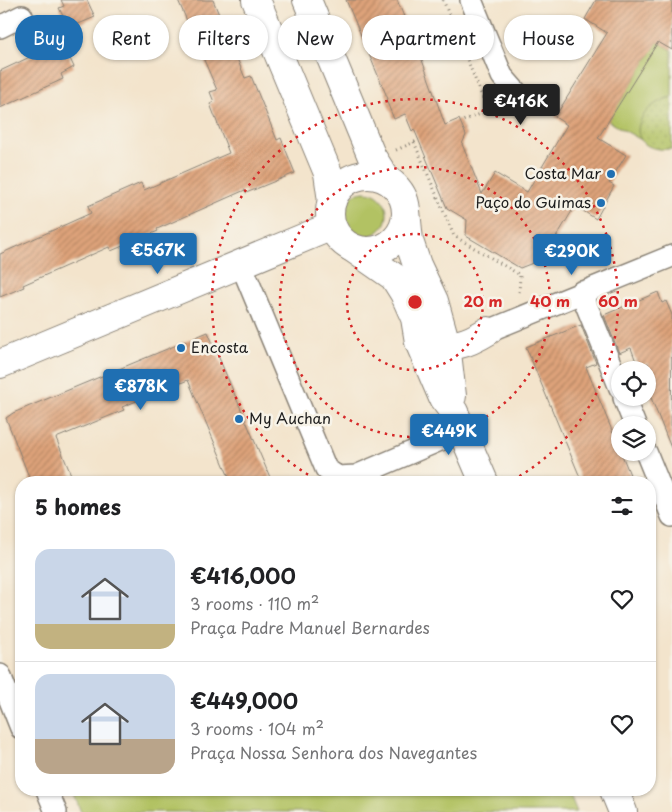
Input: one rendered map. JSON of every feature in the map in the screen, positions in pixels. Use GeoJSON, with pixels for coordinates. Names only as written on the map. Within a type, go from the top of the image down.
{"type":"FeatureCollection","features":[{"type":"Feature","properties":{"kind":"main road"},"geometry":{"type":"LineString","coordinates":[[256,0],[328,173],[332,214],[340,238],[394,276],[424,310],[445,315],[455,322],[469,327],[488,331]]}},
{"type":"Feature","properties":{"kind":"main road"},"geometry":{"type":"LineString","coordinates":[[307,0],[372,157],[386,179],[400,192],[406,211],[409,241],[417,264],[424,310],[433,339],[446,344],[456,345],[469,342],[488,331]]}},
{"type":"Feature","properties":{"kind":"main road"},"geometry":{"type":"LineString","coordinates":[[0,364],[241,264],[332,214],[338,190],[348,181],[361,176],[374,176],[386,179]]}},
{"type":"Feature","properties":{"kind":"main road"},"geometry":{"type":"LineString","coordinates":[[351,247],[365,251],[378,250],[390,244],[399,236],[404,224],[406,211]]}},
{"type":"Feature","properties":{"kind":"main road"},"geometry":{"type":"LineString","coordinates":[[424,310],[420,342],[443,398],[457,421],[481,476]]}},
{"type":"Feature","properties":{"kind":"main road"},"geometry":{"type":"LineString","coordinates":[[446,344],[457,421]]}},
{"type":"Feature","properties":{"kind":"main road"},"geometry":{"type":"LineString","coordinates":[[616,796],[623,812]]}},
{"type":"Feature","properties":{"kind":"street"},"geometry":{"type":"LineString","coordinates":[[471,0],[502,76],[522,100]]}},
{"type":"Feature","properties":{"kind":"street"},"geometry":{"type":"LineString","coordinates":[[0,27],[15,20]]}},
{"type":"Feature","properties":{"kind":"street"},"geometry":{"type":"LineString","coordinates":[[488,331],[672,256]]}},
{"type":"Feature","properties":{"kind":"street"},"geometry":{"type":"LineString","coordinates":[[241,264],[326,469],[336,476]]}},
{"type":"Feature","properties":{"kind":"street"},"geometry":{"type":"LineString","coordinates":[[581,292],[611,366]]}},
{"type":"Feature","properties":{"kind":"street"},"geometry":{"type":"LineString","coordinates":[[356,476],[457,421]]}},
{"type":"Feature","properties":{"kind":"street"},"geometry":{"type":"LineString","coordinates":[[650,461],[656,476]]}},
{"type":"Feature","properties":{"kind":"street"},"geometry":{"type":"LineString","coordinates":[[656,477],[672,516]]}},
{"type":"Feature","properties":{"kind":"street"},"geometry":{"type":"LineString","coordinates":[[0,675],[15,713]]}},
{"type":"Feature","properties":{"kind":"street"},"geometry":{"type":"LineString","coordinates":[[49,796],[56,812]]}},
{"type":"Feature","properties":{"kind":"path"},"geometry":{"type":"LineString","coordinates":[[443,0],[488,111],[460,122]]}},
{"type":"Feature","properties":{"kind":"path"},"geometry":{"type":"LineString","coordinates":[[414,142],[454,236],[520,275],[518,302]]}},
{"type":"Feature","properties":{"kind":"green space"},"geometry":{"type":"Polygon","coordinates":[[[658,42],[672,50],[672,97],[665,99],[640,137],[643,141],[608,121],[658,42]]]}},
{"type":"Feature","properties":{"kind":"green space"},"geometry":{"type":"Polygon","coordinates":[[[672,97],[672,149],[656,149],[646,144],[640,137],[638,129],[641,119],[658,102],[672,97]]]}},
{"type":"Feature","properties":{"kind":"green space"},"geometry":{"type":"Polygon","coordinates":[[[365,192],[377,196],[383,202],[387,214],[383,226],[377,232],[365,236],[353,232],[347,226],[343,214],[347,202],[353,196],[365,192]]]}},
{"type":"Feature","properties":{"kind":"green space"},"geometry":{"type":"Polygon","coordinates":[[[74,796],[570,796],[577,812],[81,812],[74,796]]]}},
{"type":"Feature","properties":{"kind":"building"},"geometry":{"type":"Polygon","coordinates":[[[61,0],[87,0],[94,15],[93,18],[83,22],[83,15],[62,15],[59,8],[64,6],[61,0]]]}},
{"type":"Feature","properties":{"kind":"building"},"geometry":{"type":"Polygon","coordinates":[[[178,0],[213,0],[219,15],[184,15],[178,0]]]}},
{"type":"Feature","properties":{"kind":"building"},"geometry":{"type":"Polygon","coordinates":[[[346,0],[397,0],[403,15],[362,15],[362,38],[346,0]]]}},
{"type":"Feature","properties":{"kind":"building"},"geometry":{"type":"Polygon","coordinates":[[[596,0],[672,0],[672,50],[658,42],[598,138],[626,155],[609,183],[614,186],[596,219],[575,206],[543,259],[520,268],[466,236],[467,220],[447,208],[414,129],[412,131],[405,114],[394,119],[386,100],[388,99],[371,60],[422,60],[445,125],[459,119],[466,135],[462,144],[482,194],[495,173],[527,192],[567,125],[555,117],[590,60],[593,60],[593,56],[607,33],[593,24],[593,15],[587,15],[596,0]]]}},
{"type":"Feature","properties":{"kind":"building"},"geometry":{"type":"Polygon","coordinates":[[[24,60],[71,60],[74,67],[61,74],[63,79],[0,108],[0,71],[24,60]]]}},
{"type":"Feature","properties":{"kind":"building"},"geometry":{"type":"Polygon","coordinates":[[[204,60],[238,60],[245,78],[251,76],[277,140],[281,138],[295,173],[246,193],[245,190],[111,251],[109,247],[0,297],[0,254],[91,213],[88,206],[141,183],[144,190],[229,153],[210,104],[214,102],[210,92],[217,90],[204,60]]]}},
{"type":"Feature","properties":{"kind":"building"},"geometry":{"type":"Polygon","coordinates":[[[658,292],[662,303],[666,301],[672,315],[671,448],[654,406],[656,406],[656,361],[636,361],[631,348],[619,353],[604,315],[658,292]]]}},
{"type":"Feature","properties":{"kind":"building"},"geometry":{"type":"Polygon","coordinates":[[[581,325],[596,363],[586,367],[611,428],[611,461],[624,461],[631,476],[580,476],[526,347],[581,325]]]}},
{"type":"Feature","properties":{"kind":"building"},"geometry":{"type":"Polygon","coordinates":[[[208,332],[269,476],[228,476],[188,380],[122,407],[124,410],[56,438],[72,476],[29,476],[6,418],[13,413],[208,332]]]}},
{"type":"Feature","properties":{"kind":"place","name":"Costa Mar"},"geometry":{"type":"Point","coordinates":[611,174]}},
{"type":"Feature","properties":{"kind":"place","name":"Paço do Guimas"},"geometry":{"type":"Point","coordinates":[601,203]}},
{"type":"Feature","properties":{"kind":"place","name":"Encosta"},"geometry":{"type":"Point","coordinates":[181,348]}},
{"type":"Feature","properties":{"kind":"place","name":"My Auchan"},"geometry":{"type":"Point","coordinates":[239,419]}}]}
